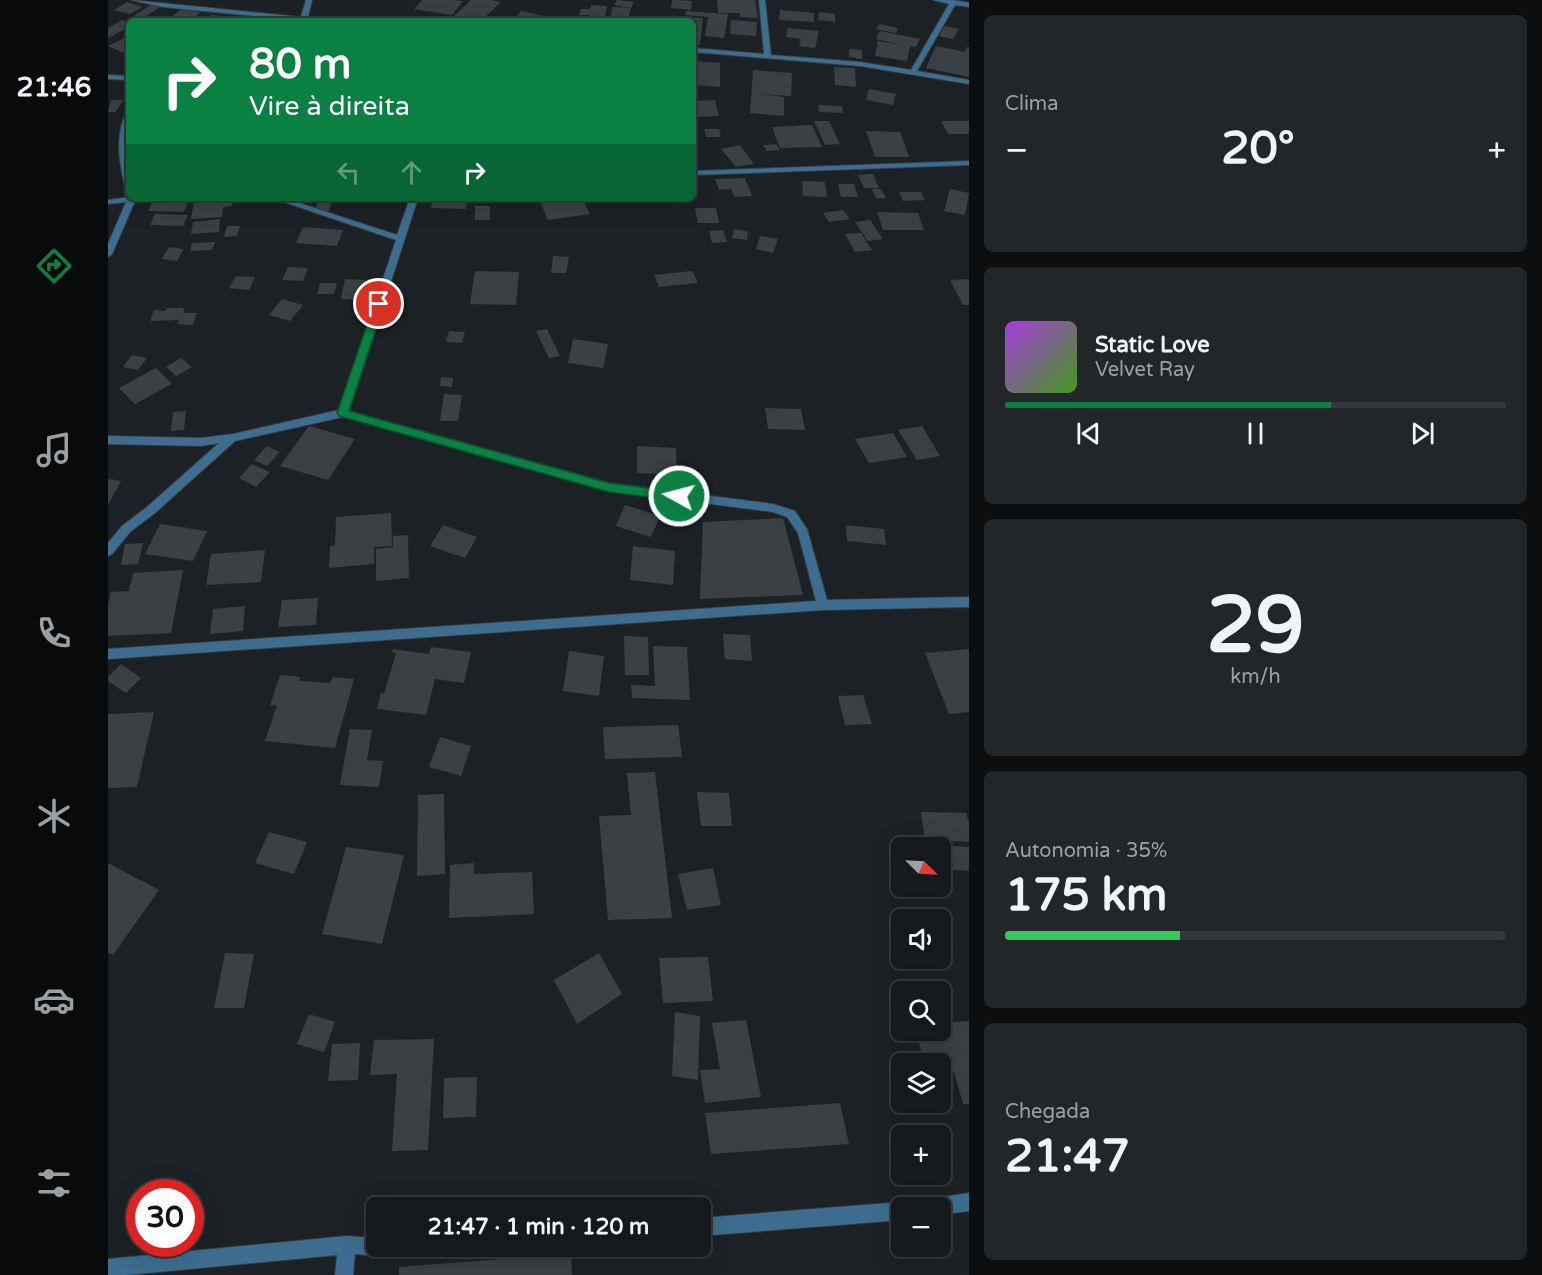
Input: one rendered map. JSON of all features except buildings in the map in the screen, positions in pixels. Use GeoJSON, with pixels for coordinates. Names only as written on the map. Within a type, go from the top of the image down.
{"type":"FeatureCollection","features":[{"type":"Feature","properties":{"kind":"street"},"geometry":{"type":"LineString","coordinates":[[134,0],[266,18]]}},
{"type":"Feature","properties":{"kind":"street"},"geometry":{"type":"LineString","coordinates":[[304,18],[309,0]]}},
{"type":"Feature","properties":{"kind":"street"},"geometry":{"type":"LineString","coordinates":[[762,0],[768,56]]}},
{"type":"Feature","properties":{"kind":"street"},"geometry":{"type":"LineString","coordinates":[[936,0],[969,5]]}},
{"type":"Feature","properties":{"kind":"street"},"geometry":{"type":"LineString","coordinates":[[912,74],[953,2]]}},
{"type":"Feature","properties":{"kind":"street"},"geometry":{"type":"LineString","coordinates":[[696,50],[860,64],[969,82]]}},
{"type":"Feature","properties":{"kind":"street"},"geometry":{"type":"LineString","coordinates":[[108,77],[126,78]]}},
{"type":"Feature","properties":{"kind":"street"},"geometry":{"type":"LineString","coordinates":[[126,123],[122,136],[121,153],[126,174]]}},
{"type":"Feature","properties":{"kind":"street"},"geometry":{"type":"LineString","coordinates":[[696,173],[969,163]]}},
{"type":"Feature","properties":{"kind":"street"},"geometry":{"type":"LineString","coordinates":[[108,202],[126,199]]}},
{"type":"Feature","properties":{"kind":"street"},"geometry":{"type":"LineString","coordinates":[[108,254],[131,201]]}},
{"type":"Feature","properties":{"kind":"street"},"geometry":{"type":"LineString","coordinates":[[285,201],[400,239]]}},
{"type":"Feature","properties":{"kind":"street"},"geometry":{"type":"LineString","coordinates":[[343,413],[413,201]]}},
{"type":"Feature","properties":{"kind":"street"},"geometry":{"type":"LineString","coordinates":[[108,440],[201,442],[233,438],[343,413],[609,487],[773,508],[791,514],[803,532],[823,605]]}},
{"type":"Feature","properties":{"kind":"street"},"geometry":{"type":"LineString","coordinates":[[108,551],[126,529],[152,510],[233,438]]}},
{"type":"Feature","properties":{"kind":"street"},"geometry":{"type":"LineString","coordinates":[[108,654],[823,605],[969,602]]}},
{"type":"Feature","properties":{"kind":"street"},"geometry":{"type":"LineString","coordinates":[[951,1205],[969,1202]]}},
{"type":"Feature","properties":{"kind":"street"},"geometry":{"type":"LineString","coordinates":[[711,1226],[891,1212]]}},
{"type":"Feature","properties":{"kind":"street"},"geometry":{"type":"LineString","coordinates":[[108,1268],[347,1245],[366,1246]]}},
{"type":"Feature","properties":{"kind":"street"},"geometry":{"type":"LineString","coordinates":[[344,1275],[347,1245]]}},
{"type":"Feature","properties":{"kind":"route"},"geometry":{"type":"LineString","coordinates":[[379,304],[343,413],[609,487],[679,496]]}}]}
